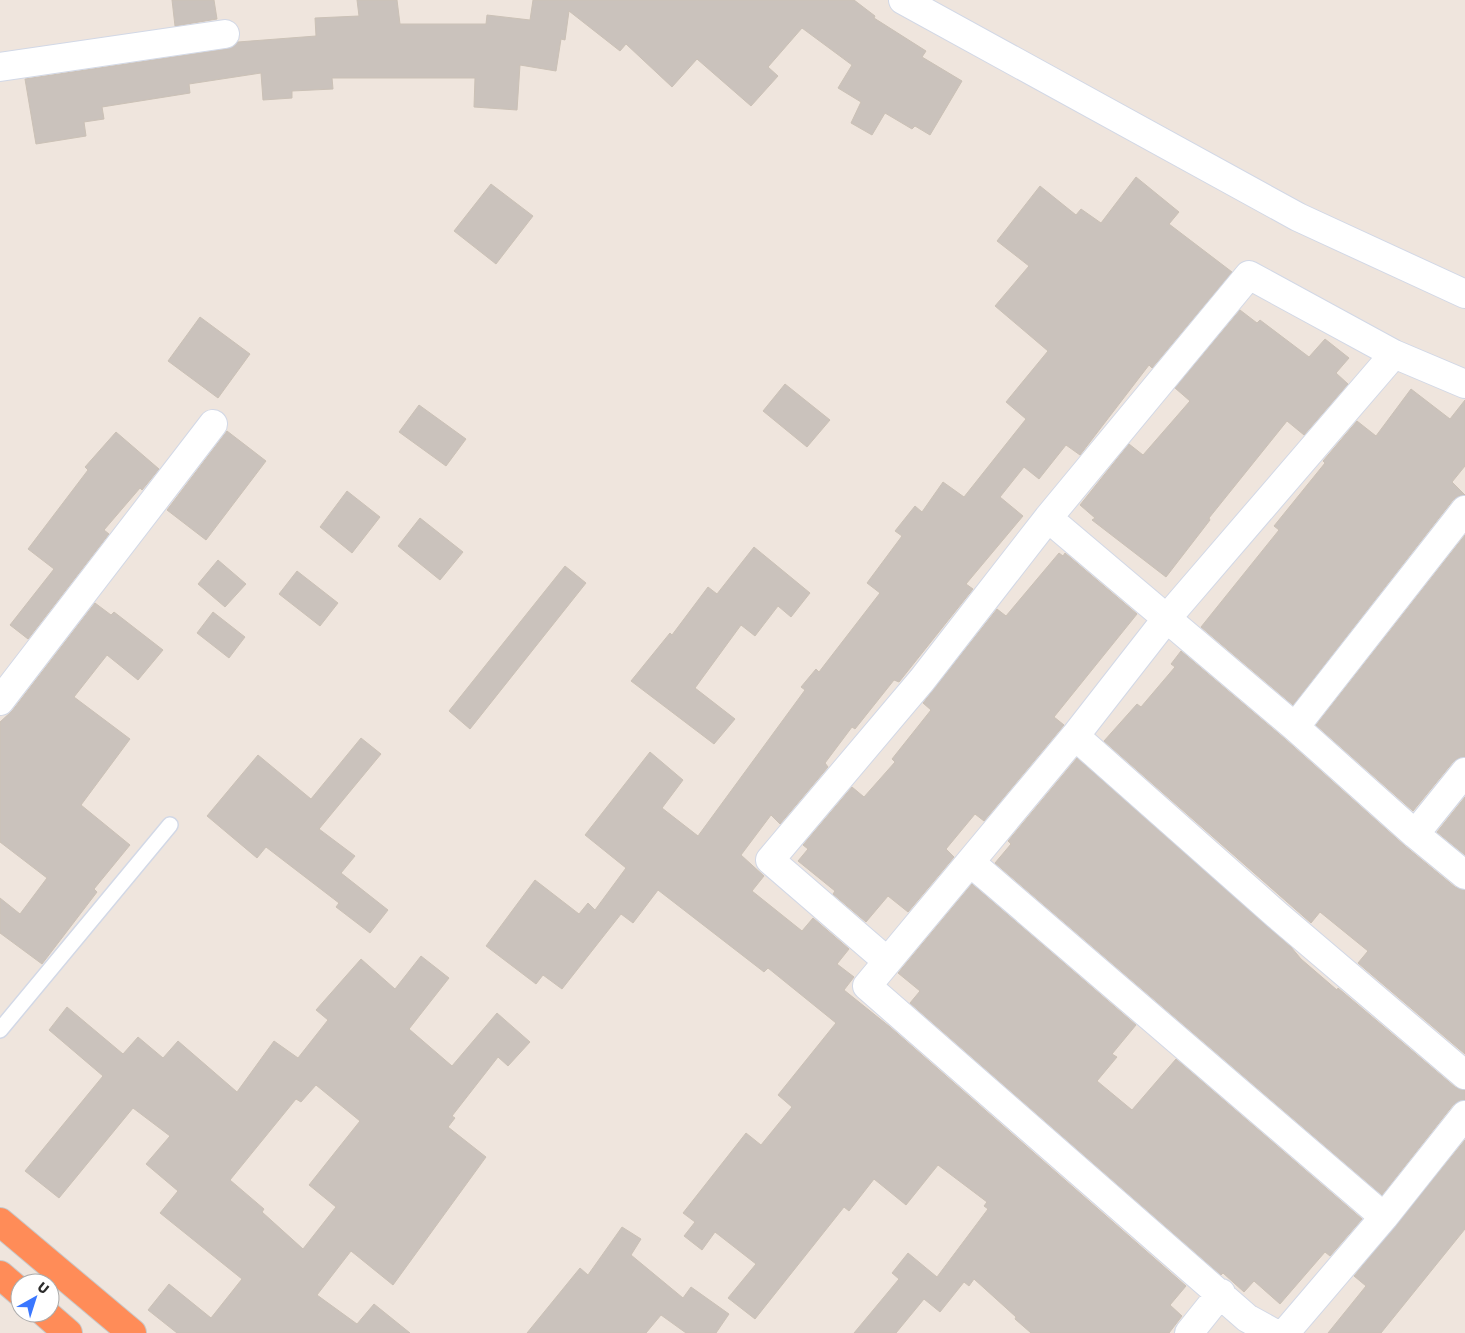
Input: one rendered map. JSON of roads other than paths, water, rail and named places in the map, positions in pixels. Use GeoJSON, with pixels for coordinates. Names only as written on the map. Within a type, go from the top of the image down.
{"type":"FeatureCollection","features":[{"type":"Feature","properties":{"kind":"highway"},"geometry":{"type":"LineString","coordinates":[[0,1222],[132,1333]]}},
{"type":"Feature","properties":{"kind":"highway"},"geometry":{"type":"LineString","coordinates":[[0,1275],[10,1284]]}},
{"type":"Feature","properties":{"kind":"highway"},"geometry":{"type":"LineString","coordinates":[[56,1323],[68,1333]]}},
{"type":"Feature","properties":{"kind":"street"},"geometry":{"type":"LineString","coordinates":[[903,0],[1298,217],[1465,294]]}},
{"type":"Feature","properties":{"kind":"street"},"geometry":{"type":"LineString","coordinates":[[0,67],[225,34]]}},
{"type":"Feature","properties":{"kind":"street"},"geometry":{"type":"LineString","coordinates":[[887,961],[770,860],[922,680],[1048,518],[1249,275],[1394,354],[1465,384]]}},
{"type":"Feature","properties":{"kind":"street"},"geometry":{"type":"LineString","coordinates":[[1274,1333],[1241,1326],[1221,1293],[867,986],[1075,736],[1167,618],[1394,354]]}},
{"type":"Feature","properties":{"kind":"street"},"geometry":{"type":"LineString","coordinates":[[0,701],[213,424]]}},
{"type":"Feature","properties":{"kind":"street"},"geometry":{"type":"LineString","coordinates":[[1295,727],[1465,510]]}},
{"type":"Feature","properties":{"kind":"street"},"geometry":{"type":"LineString","coordinates":[[1048,518],[1295,727],[1415,834],[1465,875]]}},
{"type":"Feature","properties":{"kind":"street"},"geometry":{"type":"LineString","coordinates":[[1075,736],[1277,915],[1465,1075]]}},
{"type":"Feature","properties":{"kind":"street"},"geometry":{"type":"LineString","coordinates":[[1415,834],[1465,772]]}},
{"type":"Feature","properties":{"kind":"street"},"geometry":{"type":"LineString","coordinates":[[970,862],[1384,1217]]}},
{"type":"Feature","properties":{"kind":"street"},"geometry":{"type":"LineString","coordinates":[[1286,1333],[1384,1217],[1465,1116]]}},
{"type":"Feature","properties":{"kind":"street"},"geometry":{"type":"LineString","coordinates":[[1189,1333],[1221,1293]]}},
{"type":"Feature","properties":{"kind":"lane"},"geometry":{"type":"LineString","coordinates":[[0,1030],[170,825]]}}]}
